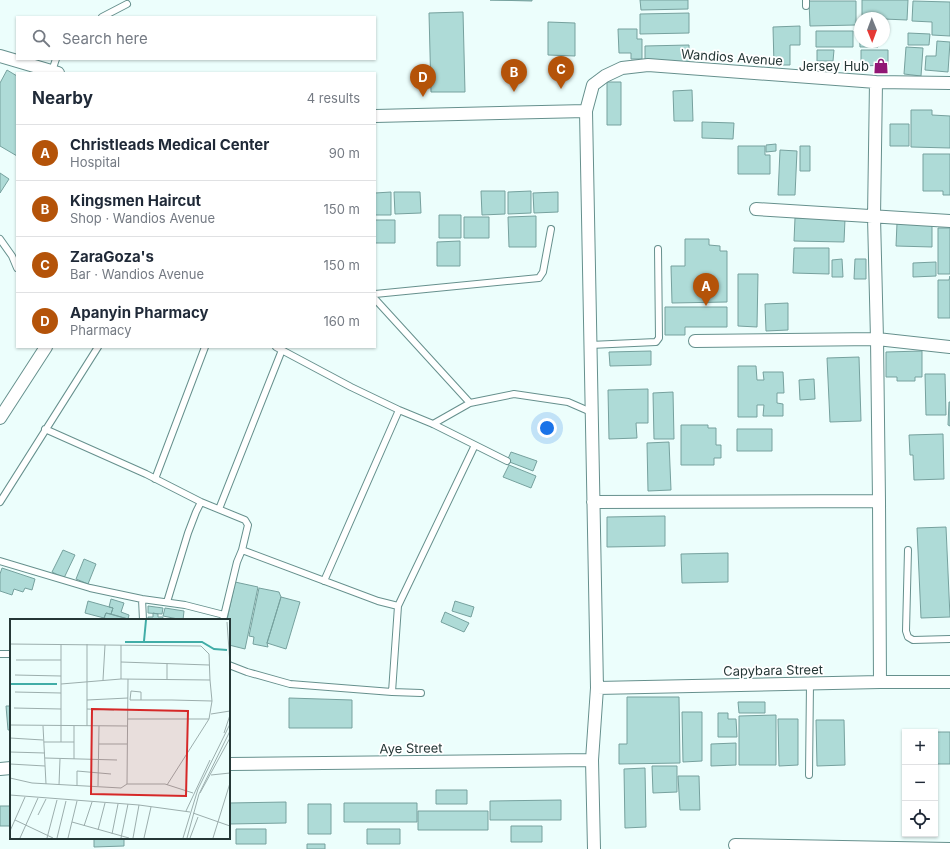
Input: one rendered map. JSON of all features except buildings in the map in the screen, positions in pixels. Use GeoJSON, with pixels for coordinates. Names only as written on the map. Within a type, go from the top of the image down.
{"type":"FeatureCollection","features":[{"type":"Feature","properties":{"kind":"street"},"geometry":{"type":"LineString","coordinates":[[0,56],[55,72]]}},
{"type":"Feature","properties":{"kind":"street","name":"Wandios Avenue"},"geometry":{"type":"LineString","coordinates":[[594,849],[592,760],[597,688],[586,111],[592,85],[622,68],[648,65],[876,82],[950,83]]}},
{"type":"Feature","properties":{"kind":"street"},"geometry":{"type":"LineString","coordinates":[[876,82],[874,217],[877,339],[880,682]]}},
{"type":"Feature","properties":{"kind":"street"},"geometry":{"type":"LineString","coordinates":[[376,116],[586,111]]}},
{"type":"Feature","properties":{"kind":"street"},"geometry":{"type":"LineString","coordinates":[[756,209],[950,221]]}},
{"type":"Feature","properties":{"kind":"street"},"geometry":{"type":"LineString","coordinates":[[695,341],[877,339],[950,347]]}},
{"type":"Feature","properties":{"kind":"street"},"geometry":{"type":"LineString","coordinates":[[0,418],[45,348]]}},
{"type":"Feature","properties":{"kind":"street"},"geometry":{"type":"LineString","coordinates":[[593,502],[879,501]]}},
{"type":"Feature","properties":{"kind":"street","name":"Capybara Street"},"geometry":{"type":"LineString","coordinates":[[597,688],[810,683],[950,682]]}},
{"type":"Feature","properties":{"kind":"street","name":"Aye Street"},"geometry":{"type":"LineString","coordinates":[[230,764],[592,760]]}},
{"type":"Feature","properties":{"kind":"street"},"geometry":{"type":"LineString","coordinates":[[734,845],[950,849]]}},
{"type":"Feature","properties":{"kind":"lane"},"geometry":{"type":"LineString","coordinates":[[104,16],[126,4]]}},
{"type":"Feature","properties":{"kind":"lane"},"geometry":{"type":"LineString","coordinates":[[55,72],[56,60]]}},
{"type":"Feature","properties":{"kind":"lane"},"geometry":{"type":"LineString","coordinates":[[376,294],[538,278],[543,272],[551,229]]}},
{"type":"Feature","properties":{"kind":"lane"},"geometry":{"type":"LineString","coordinates":[[0,239],[12,256],[16,266]]}},
{"type":"Feature","properties":{"kind":"lane"},"geometry":{"type":"LineString","coordinates":[[590,345],[656,342],[659,338],[658,249]]}},
{"type":"Feature","properties":{"kind":"lane"},"geometry":{"type":"LineString","coordinates":[[376,300],[470,403]]}},
{"type":"Feature","properties":{"kind":"lane"},"geometry":{"type":"LineString","coordinates":[[0,502],[97,348]]}},
{"type":"Feature","properties":{"kind":"lane"},"geometry":{"type":"LineString","coordinates":[[154,479],[205,348]]}},
{"type":"Feature","properties":{"kind":"lane"},"geometry":{"type":"LineString","coordinates":[[219,509],[279,348],[351,387],[399,410],[434,424],[507,461]]}},
{"type":"Feature","properties":{"kind":"lane"},"geometry":{"type":"LineString","coordinates":[[434,424],[470,403],[514,394],[568,402],[591,412]]}},
{"type":"Feature","properties":{"kind":"lane"},"geometry":{"type":"LineString","coordinates":[[324,581],[399,410]]}},
{"type":"Feature","properties":{"kind":"lane"},"geometry":{"type":"LineString","coordinates":[[0,561],[90,588],[142,599],[185,605],[223,617],[248,525],[245,520],[201,502],[45,429]]}},
{"type":"Feature","properties":{"kind":"lane"},"geometry":{"type":"LineString","coordinates":[[392,692],[398,606],[475,445]]}},
{"type":"Feature","properties":{"kind":"lane"},"geometry":{"type":"LineString","coordinates":[[167,602],[188,533],[201,502]]}},
{"type":"Feature","properties":{"kind":"lane"},"geometry":{"type":"LineString","coordinates":[[242,550],[378,601],[398,606]]}},
{"type":"Feature","properties":{"kind":"lane"},"geometry":{"type":"LineString","coordinates":[[908,550],[906,631],[908,637],[913,640],[950,639]]}},
{"type":"Feature","properties":{"kind":"lane"},"geometry":{"type":"LineString","coordinates":[[142,599],[143,619]]}},
{"type":"Feature","properties":{"kind":"lane"},"geometry":{"type":"LineString","coordinates":[[230,666],[290,684],[421,693]]}},
{"type":"Feature","properties":{"kind":"lane"},"geometry":{"type":"LineString","coordinates":[[809,775],[810,683]]}},
{"type":"Feature","properties":{"kind":"place","name":"Jersey Hub"},"geometry":{"type":"Point","coordinates":[881,66]}},
{"type":"Feature","properties":{"kind":"place","name":"ZaraGoza's"},"geometry":{"type":"Point","coordinates":[561,89]}},
{"type":"Feature","properties":{"kind":"place","name":"Kingsmen Haircut"},"geometry":{"type":"Point","coordinates":[514,92]}},
{"type":"Feature","properties":{"kind":"place","name":"Apanyin Pharmacy"},"geometry":{"type":"Point","coordinates":[423,97]}},
{"type":"Feature","properties":{"kind":"place","name":"Christleads Medical Center"},"geometry":{"type":"Point","coordinates":[706,306]}}]}
